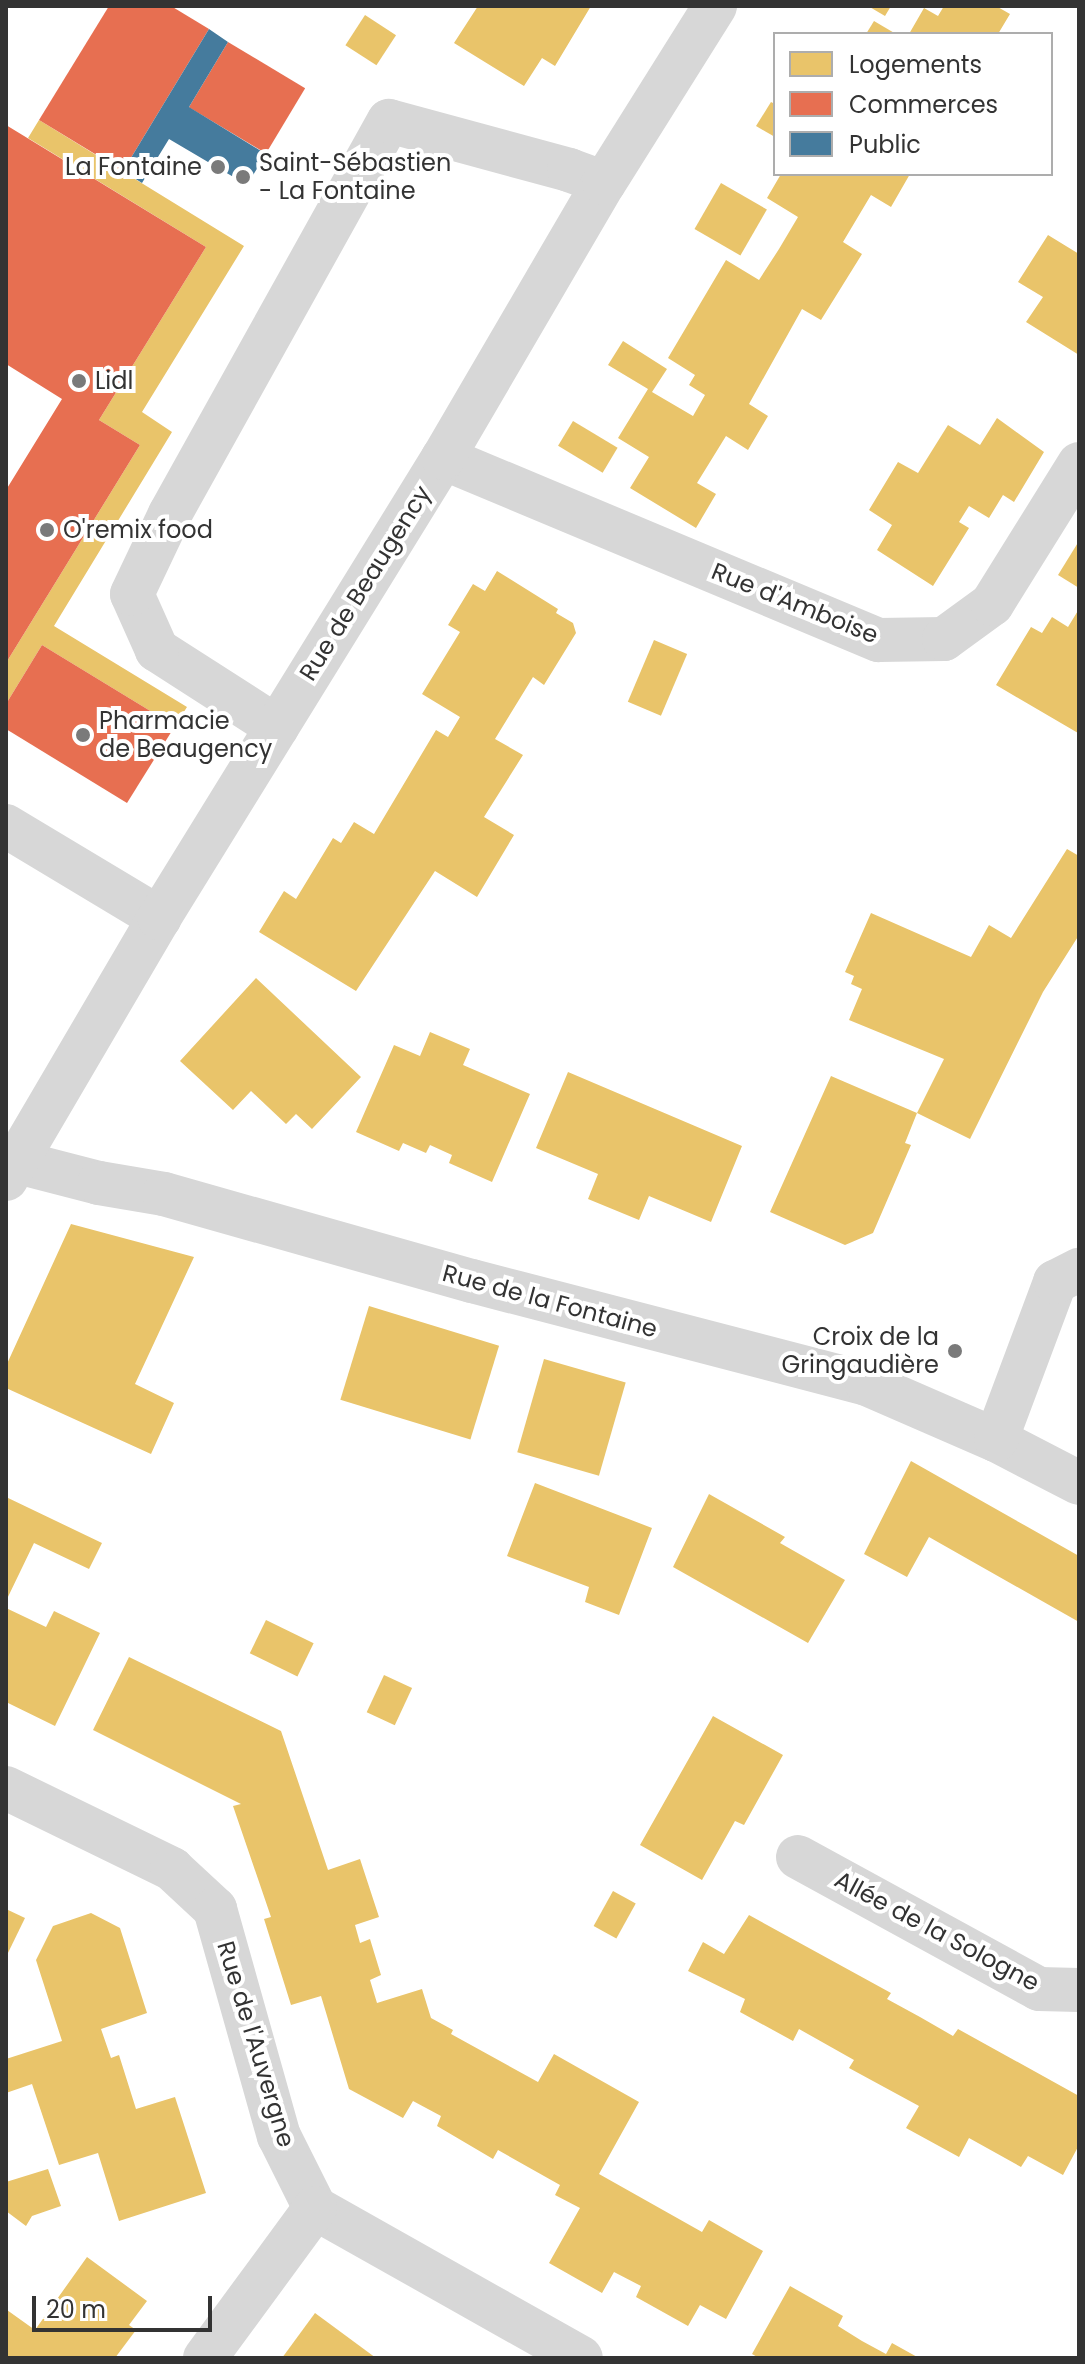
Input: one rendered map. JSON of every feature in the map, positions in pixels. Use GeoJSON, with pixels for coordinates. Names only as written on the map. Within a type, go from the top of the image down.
{"type":"FeatureCollection","features":[{"type":"Feature","properties":{"kind":"street","name":"Rue de Beaugency"},"geometry":{"type":"LineString","coordinates":[[9,1166],[443,458],[604,183],[715,6]]}},
{"type":"Feature","properties":{"kind":"street"},"geometry":{"type":"LineString","coordinates":[[277,727],[157,650],[132,594],[170,514],[389,121],[569,170],[604,183]]}},
{"type":"Feature","properties":{"kind":"street","name":"Rue d'Amboise"},"geometry":{"type":"LineString","coordinates":[[443,458],[879,640],[944,639],[992,604],[1079,464]]}},
{"type":"Feature","properties":{"kind":"street"},"geometry":{"type":"LineString","coordinates":[[6,826],[159,918]]}},
{"type":"Feature","properties":{"kind":"street","name":"Rue de la Fontaine"},"geometry":{"type":"LineString","coordinates":[[9,1166],[164,1194],[472,1281],[867,1384],[996,1440],[1079,1483]]}},
{"type":"Feature","properties":{"kind":"street"},"geometry":{"type":"LineString","coordinates":[[996,1440],[1055,1282],[1079,1270]]}},
{"type":"Feature","properties":{"kind":"street","name":"Rue de l'Auvergne"},"geometry":{"type":"LineString","coordinates":[[6,1788],[172,1869],[215,1909],[279,2136],[315,2208]]}},
{"type":"Feature","properties":{"kind":"street","name":"Allée de la Sologne"},"geometry":{"type":"LineString","coordinates":[[798,1857],[1039,1989],[1079,1990]]}},
{"type":"Feature","properties":{"kind":"street"},"geometry":{"type":"LineString","coordinates":[[205,2358],[315,2208],[581,2358]]}},
{"type":"Feature","properties":{"kind":"building: Logements"},"geometry":{"type":"Polygon","coordinates":[[[478,6],[591,6],[555,66],[542,58],[524,86],[454,43],[478,6]]]}},
{"type":"Feature","properties":{"kind":"building: Logements"},"geometry":{"type":"Polygon","coordinates":[[[868,6],[891,6],[885,16],[868,6]]]}},
{"type":"Feature","properties":{"kind":"building: Logements"},"geometry":{"type":"Polygon","coordinates":[[[944,6],[996,6],[1010,14],[999,32],[910,32],[924,8],[938,16],[944,6]]]}},
{"type":"Feature","properties":{"kind":"building: Logements"},"geometry":{"type":"Polygon","coordinates":[[[365,15],[396,35],[376,65],[345,45],[365,15]]]}},
{"type":"Feature","properties":{"kind":"building: Logements"},"geometry":{"type":"Polygon","coordinates":[[[874,21],[893,32],[867,32],[874,21]]]}},
{"type":"Feature","properties":{"kind":"building: Logements"},"geometry":{"type":"Polygon","coordinates":[[[771,102],[773,103],[773,136],[756,126],[771,102]]]}},
{"type":"Feature","properties":{"kind":"building: Logements"},"geometry":{"type":"Polygon","coordinates":[[[39,120],[244,246],[142,412],[172,432],[54,626],[187,707],[175,726],[42,645],[6,704],[6,663],[140,445],[99,420],[206,247],[28,138],[39,120]]]}},
{"type":"Feature","properties":{"kind":"building: Logements"},"geometry":{"type":"Polygon","coordinates":[[[780,176],[909,176],[891,207],[871,195],[843,242],[862,254],[821,320],[802,309],[749,404],[768,416],[748,450],[726,436],[697,483],[716,494],[696,528],[630,488],[649,457],[618,438],[648,389],[608,365],[623,341],[667,369],[652,392],[693,416],[705,395],[689,385],[695,375],[668,358],[726,260],[759,280],[779,249],[798,217],[767,198],[780,176]]]}},
{"type":"Feature","properties":{"kind":"building: Logements"},"geometry":{"type":"Polygon","coordinates":[[[721,183],[767,210],[740,255],[694,229],[721,183]]]}},
{"type":"Feature","properties":{"kind":"building: Logements"},"geometry":{"type":"Polygon","coordinates":[[[1048,235],[1079,254],[1079,355],[1026,322],[1043,297],[1018,282],[1048,235]]]}},
{"type":"Feature","properties":{"kind":"building: Logements"},"geometry":{"type":"Polygon","coordinates":[[[997,418],[1044,452],[1014,502],[1003,495],[989,518],[969,506],[959,522],[969,528],[933,586],[877,550],[892,525],[869,510],[898,462],[918,473],[948,425],[980,445],[997,418]]]}},
{"type":"Feature","properties":{"kind":"building: Logements"},"geometry":{"type":"Polygon","coordinates":[[[573,421],[618,448],[603,473],[558,446],[573,421]]]}},
{"type":"Feature","properties":{"kind":"building: Logements"},"geometry":{"type":"Polygon","coordinates":[[[1079,541],[1079,588],[1058,575],[1079,541]]]}},
{"type":"Feature","properties":{"kind":"building: Logements"},"geometry":{"type":"Polygon","coordinates":[[[497,571],[558,609],[556,613],[573,623],[576,633],[544,685],[533,677],[495,739],[523,755],[484,817],[514,835],[477,897],[435,871],[356,991],[259,932],[284,891],[296,899],[333,838],[341,843],[354,822],[374,834],[436,730],[448,737],[460,717],[422,694],[460,632],[448,625],[473,584],[485,591],[497,571]]]}},
{"type":"Feature","properties":{"kind":"building: Logements"},"geometry":{"type":"Polygon","coordinates":[[[1079,609],[1078,733],[996,685],[1031,627],[1042,633],[1052,617],[1068,627],[1079,609]]]}},
{"type":"Feature","properties":{"kind":"building: Logements"},"geometry":{"type":"Polygon","coordinates":[[[654,640],[687,654],[661,716],[628,702],[654,640]]]}},
{"type":"Feature","properties":{"kind":"building: Logements"},"geometry":{"type":"Polygon","coordinates":[[[1067,849],[1079,856],[1079,935],[1043,992],[970,1139],[917,1113],[944,1059],[849,1020],[862,989],[851,984],[854,976],[845,972],[871,913],[971,957],[989,925],[1011,938],[1067,849]]]}},
{"type":"Feature","properties":{"kind":"building: Logements"},"geometry":{"type":"Polygon","coordinates":[[[256,978],[361,1077],[312,1129],[296,1114],[286,1124],[251,1091],[233,1110],[180,1061],[256,978]]]}},
{"type":"Feature","properties":{"kind":"building: Logements"},"geometry":{"type":"Polygon","coordinates":[[[430,1032],[470,1049],[463,1065],[530,1094],[492,1182],[449,1163],[452,1155],[430,1145],[426,1153],[403,1143],[399,1151],[356,1132],[394,1045],[420,1056],[430,1032]]]}},
{"type":"Feature","properties":{"kind":"building: Logements"},"geometry":{"type":"Polygon","coordinates":[[[568,1072],[742,1146],[711,1222],[649,1196],[639,1220],[588,1199],[598,1174],[536,1148],[568,1072]]]}},
{"type":"Feature","properties":{"kind":"building: Logements"},"geometry":{"type":"Polygon","coordinates":[[[831,1076],[917,1113],[905,1143],[911,1145],[873,1233],[845,1245],[770,1212],[831,1076]]]}},
{"type":"Feature","properties":{"kind":"building: Logements"},"geometry":{"type":"Polygon","coordinates":[[[71,1224],[194,1257],[135,1384],[174,1403],[151,1454],[6,1388],[6,1366],[71,1224]]]}},
{"type":"Feature","properties":{"kind":"building: Logements"},"geometry":{"type":"Polygon","coordinates":[[[369,1306],[499,1346],[470,1439],[340,1400],[369,1306]]]}},
{"type":"Feature","properties":{"kind":"building: Logements"},"geometry":{"type":"Polygon","coordinates":[[[544,1359],[626,1382],[599,1476],[517,1452],[544,1359]]]}},
{"type":"Feature","properties":{"kind":"building: Logements"},"geometry":{"type":"Polygon","coordinates":[[[911,1461],[1079,1556],[1079,1622],[929,1537],[907,1577],[864,1554],[911,1461]]]}},
{"type":"Feature","properties":{"kind":"building: Logements"},"geometry":{"type":"Polygon","coordinates":[[[535,1483],[652,1528],[619,1615],[585,1602],[589,1587],[507,1556],[535,1483]]]}},
{"type":"Feature","properties":{"kind":"building: Logements"},"geometry":{"type":"Polygon","coordinates":[[[709,1494],[785,1537],[780,1543],[845,1580],[808,1643],[673,1567],[709,1494]]]}},
{"type":"Feature","properties":{"kind":"building: Logements"},"geometry":{"type":"Polygon","coordinates":[[[6,1497],[102,1543],[89,1569],[34,1543],[6,1601],[6,1497]]]}},
{"type":"Feature","properties":{"kind":"building: Logements"},"geometry":{"type":"Polygon","coordinates":[[[6,1608],[46,1627],[54,1611],[100,1633],[55,1726],[6,1702],[6,1608]]]}},
{"type":"Feature","properties":{"kind":"building: Logements"},"geometry":{"type":"Polygon","coordinates":[[[266,1620],[314,1643],[297,1676],[250,1653],[266,1620]]]}},
{"type":"Feature","properties":{"kind":"building: Logements"},"geometry":{"type":"Polygon","coordinates":[[[129,1657],[281,1731],[328,1870],[360,1859],[379,1917],[355,1925],[360,1943],[370,1939],[381,1975],[370,1980],[377,2003],[422,1989],[431,2018],[453,2030],[451,2034],[538,2082],[554,2054],[639,2102],[599,2174],[702,2232],[709,2220],[763,2251],[726,2319],[700,2305],[688,2326],[636,2297],[641,2286],[614,2272],[602,2293],[549,2263],[580,2208],[555,2195],[560,2185],[498,2150],[493,2159],[437,2126],[441,2116],[413,2101],[403,2118],[349,2089],[321,1996],[291,2005],[264,1919],[271,1917],[233,1806],[241,1804],[93,1730],[129,1657]]]}},
{"type":"Feature","properties":{"kind":"building: Logements"},"geometry":{"type":"Polygon","coordinates":[[[384,1675],[412,1688],[395,1725],[367,1712],[384,1675]]]}},
{"type":"Feature","properties":{"kind":"building: Logements"},"geometry":{"type":"Polygon","coordinates":[[[713,1716],[783,1755],[744,1825],[735,1821],[702,1880],[640,1845],[713,1716]]]}},
{"type":"Feature","properties":{"kind":"building: Logements"},"geometry":{"type":"Polygon","coordinates":[[[613,1891],[636,1904],[616,1939],[594,1926],[613,1891]]]}},
{"type":"Feature","properties":{"kind":"building: Logements"},"geometry":{"type":"Polygon","coordinates":[[[6,1909],[25,1918],[6,1957],[6,1909]]]}},
{"type":"Feature","properties":{"kind":"building: Logements"},"geometry":{"type":"Polygon","coordinates":[[[91,1913],[120,1928],[147,2013],[101,2029],[111,2058],[119,2055],[136,2109],[175,2097],[206,2193],[119,2221],[98,2153],[59,2165],[32,2084],[6,2093],[6,2059],[62,2041],[36,1960],[53,1926],[91,1913]]]}},
{"type":"Feature","properties":{"kind":"building: Logements"},"geometry":{"type":"Polygon","coordinates":[[[749,1915],[891,1993],[887,1999],[953,2036],[958,2029],[1079,2096],[1079,2145],[1063,2175],[1028,2156],[1021,2167],[969,2138],[959,2157],[906,2128],[919,2106],[849,2068],[854,2060],[799,2029],[793,2041],[740,2012],[745,1999],[688,1971],[703,1942],[724,1954],[749,1915]]]}},
{"type":"Feature","properties":{"kind":"building: Logements"},"geometry":{"type":"Polygon","coordinates":[[[48,2169],[61,2206],[32,2216],[26,2226],[6,2211],[6,2182],[48,2169]]]}},
{"type":"Feature","properties":{"kind":"building: Logements"},"geometry":{"type":"Polygon","coordinates":[[[87,2257],[147,2301],[129,2325],[136,2330],[115,2358],[6,2358],[7,2310],[35,2330],[87,2257]]]}},
{"type":"Feature","properties":{"kind":"building: Logements"},"geometry":{"type":"Polygon","coordinates":[[[790,2286],[843,2316],[838,2326],[862,2341],[886,2354],[892,2343],[919,2358],[759,2358],[752,2354],[790,2286]]]}},
{"type":"Feature","properties":{"kind":"building: Logements"},"geometry":{"type":"Polygon","coordinates":[[[315,2313],[376,2358],[282,2358],[315,2313]]]}},
{"type":"Feature","properties":{"kind":"building: Commerces"},"geometry":{"type":"Polygon","coordinates":[[[109,6],[171,6],[209,29],[123,171],[39,120],[109,6]]]}},
{"type":"Feature","properties":{"kind":"building: Commerces"},"geometry":{"type":"Polygon","coordinates":[[[228,42],[305,88],[266,153],[189,107],[228,42]]]}},
{"type":"Feature","properties":{"kind":"building: Commerces","name":"Lidl"},"geometry":{"type":"Polygon","coordinates":[[[6,125],[206,247],[99,420],[140,445],[6,663],[6,490],[62,399],[6,364],[6,125]]]}},
{"type":"Feature","properties":{"kind":"building: Commerces"},"geometry":{"type":"Polygon","coordinates":[[[42,645],[175,726],[127,803],[6,729],[6,704],[42,645]]]}},
{"type":"Feature","properties":{"kind":"building: Public"},"geometry":{"type":"Polygon","coordinates":[[[209,29],[228,42],[189,107],[266,154],[247,185],[169,139],[142,183],[123,171],[209,29]]]}},
{"type":"Feature","properties":{"kind":"place","name":"La Fontaine"},"geometry":{"type":"Point","coordinates":[218,167]}},
{"type":"Feature","properties":{"kind":"place","name":"Saint-Sébastien - La Fontaine"},"geometry":{"type":"Point","coordinates":[243,177]}},
{"type":"Feature","properties":{"kind":"place","name":"Lidl"},"geometry":{"type":"Point","coordinates":[79,381]}},
{"type":"Feature","properties":{"kind":"place","name":"O'remix food"},"geometry":{"type":"Point","coordinates":[47,530]}},
{"type":"Feature","properties":{"kind":"place","name":"Pharmacie de Beaugency"},"geometry":{"type":"Point","coordinates":[83,735]}},
{"type":"Feature","properties":{"kind":"place","name":"Croix de la Gringaudière"},"geometry":{"type":"Point","coordinates":[955,1351]}}]}
